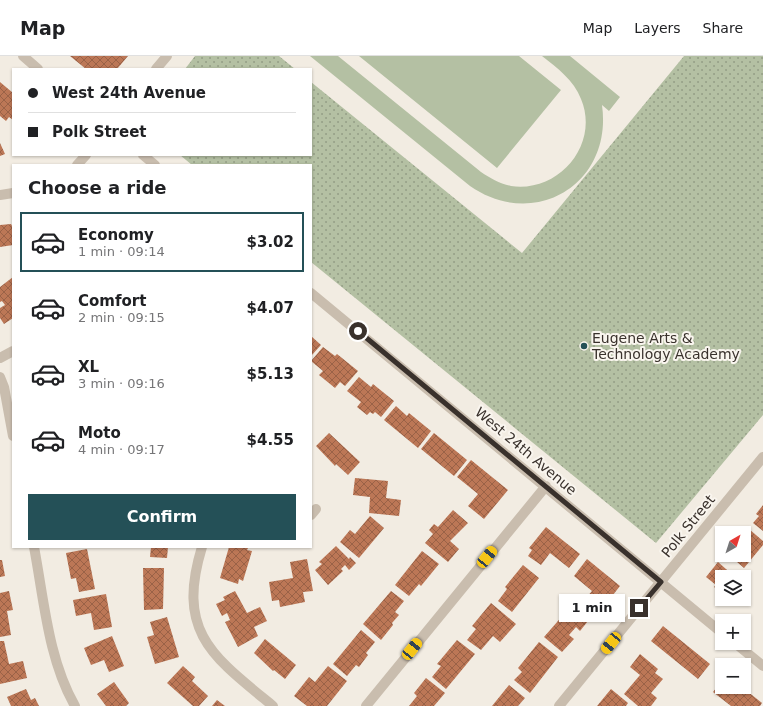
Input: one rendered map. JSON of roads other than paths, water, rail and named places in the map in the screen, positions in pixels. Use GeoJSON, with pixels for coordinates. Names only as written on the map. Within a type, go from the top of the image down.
{"type":"FeatureCollection","features":[{"type":"Feature","properties":{"kind":"street"},"geometry":{"type":"LineString","coordinates":[[23,56],[37,68]]}},
{"type":"Feature","properties":{"kind":"street"},"geometry":{"type":"LineString","coordinates":[[157,68],[167,56]]}},
{"type":"Feature","properties":{"kind":"street"},"geometry":{"type":"LineString","coordinates":[[78,164],[85,156]]}},
{"type":"Feature","properties":{"kind":"street"},"geometry":{"type":"LineString","coordinates":[[144,156],[154,164]]}},
{"type":"Feature","properties":{"kind":"street"},"geometry":{"type":"LineString","coordinates":[[0,195],[12,193]]}},
{"type":"Feature","properties":{"kind":"street","name":"West 24th Avenue"},"geometry":{"type":"LineString","coordinates":[[312,294],[715,627]]}},
{"type":"Feature","properties":{"kind":"street"},"geometry":{"type":"LineString","coordinates":[[0,358],[12,352]]}},
{"type":"Feature","properties":{"kind":"street"},"geometry":{"type":"LineString","coordinates":[[0,377],[4,387],[12,431]]}},
{"type":"Feature","properties":{"kind":"street","name":"Polk Street"},"geometry":{"type":"LineString","coordinates":[[560,706],[763,456]]}},
{"type":"Feature","properties":{"kind":"street"},"geometry":{"type":"LineString","coordinates":[[366,706],[546,486]]}},
{"type":"Feature","properties":{"kind":"street"},"geometry":{"type":"LineString","coordinates":[[34,548],[58,669],[68,694],[75,706]]}},
{"type":"Feature","properties":{"kind":"street"},"geometry":{"type":"LineString","coordinates":[[202,548],[194,576],[193,595],[196,622],[208,646],[227,668],[273,706]]}},
{"type":"Feature","properties":{"kind":"street"},"geometry":{"type":"LineString","coordinates":[[744,650],[763,666]]}},
{"type":"Feature","properties":{"kind":"place","name":"Eugene Arts & Technology Academy"},"geometry":{"type":"Point","coordinates":[584,346]}}]}
